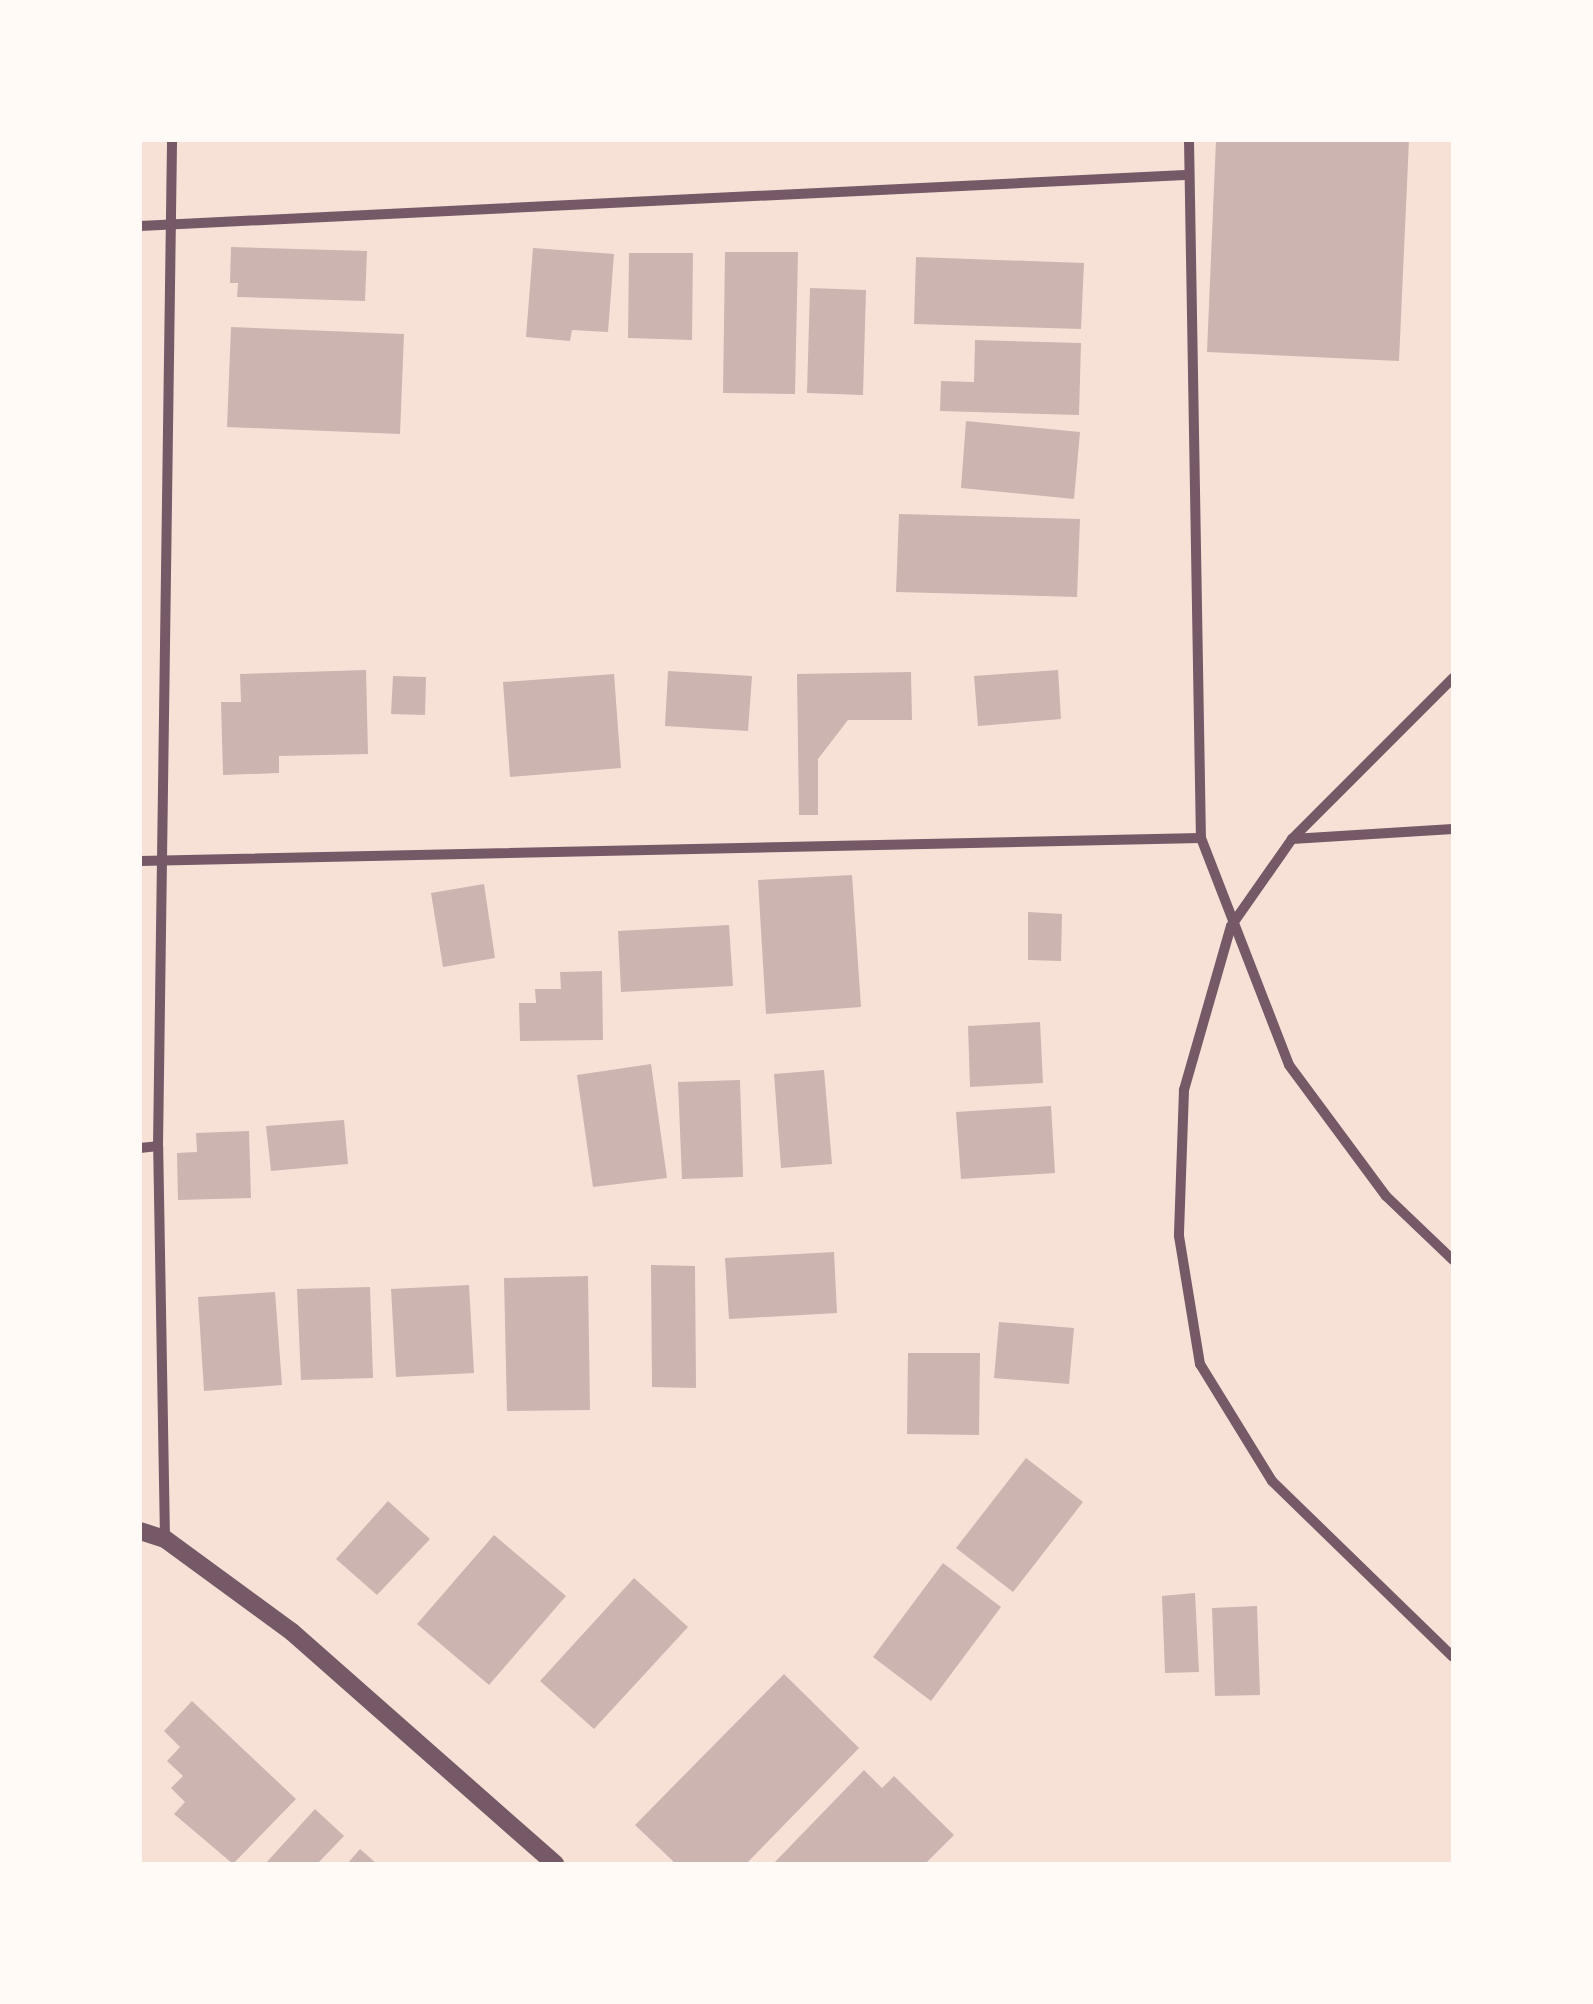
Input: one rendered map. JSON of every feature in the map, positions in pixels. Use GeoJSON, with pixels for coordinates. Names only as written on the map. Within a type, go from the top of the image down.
{"type":"FeatureCollection","features":[{"type":"Feature","properties":{"kind":"street"},"geometry":{"type":"LineString","coordinates":[[165,1540],[158,1146],[172,140]]}},
{"type":"Feature","properties":{"kind":"street"},"geometry":{"type":"LineString","coordinates":[[1189,140],[1185,175],[1200,838],[1231,926],[1289,1065],[1386,1196],[1453,1260]]}},
{"type":"Feature","properties":{"kind":"street"},"geometry":{"type":"LineString","coordinates":[[140,226],[1185,175]]}},
{"type":"Feature","properties":{"kind":"street"},"geometry":{"type":"LineString","coordinates":[[1453,678],[1292,839],[1231,926],[1184,1090],[1179,1236],[1200,1364],[1272,1481],[1453,1656]]}},
{"type":"Feature","properties":{"kind":"street"},"geometry":{"type":"LineString","coordinates":[[1292,839],[1453,829]]}},
{"type":"Feature","properties":{"kind":"street"},"geometry":{"type":"LineString","coordinates":[[140,861],[1200,838]]}},
{"type":"Feature","properties":{"kind":"street"},"geometry":{"type":"LineString","coordinates":[[140,1148],[158,1146]]}},
{"type":"Feature","properties":{"kind":"street"},"geometry":{"type":"LineString","coordinates":[[140,1531],[165,1540],[292,1632],[555,1864]]}},
{"type":"Feature","properties":{"kind":"building"},"geometry":{"type":"Polygon","coordinates":[[[1216,140],[1409,140],[1399,361],[1207,352],[1216,140]]]}},
{"type":"Feature","properties":{"kind":"building"},"geometry":{"type":"Polygon","coordinates":[[[231,247],[367,251],[365,301],[237,297],[238,283],[230,283],[231,247]]]}},
{"type":"Feature","properties":{"kind":"building"},"geometry":{"type":"Polygon","coordinates":[[[533,248],[614,254],[608,332],[572,330],[570,341],[526,337],[533,248]]]}},
{"type":"Feature","properties":{"kind":"building"},"geometry":{"type":"Polygon","coordinates":[[[725,252],[798,252],[795,394],[723,393],[725,252]]]}},
{"type":"Feature","properties":{"kind":"building"},"geometry":{"type":"Polygon","coordinates":[[[629,253],[693,253],[692,340],[628,338],[629,253]]]}},
{"type":"Feature","properties":{"kind":"building"},"geometry":{"type":"Polygon","coordinates":[[[916,257],[1084,263],[1081,329],[914,324],[916,257]]]}},
{"type":"Feature","properties":{"kind":"building"},"geometry":{"type":"Polygon","coordinates":[[[810,288],[866,290],[863,395],[807,393],[810,288]]]}},
{"type":"Feature","properties":{"kind":"building"},"geometry":{"type":"Polygon","coordinates":[[[231,327],[404,334],[400,434],[227,427],[231,327]]]}},
{"type":"Feature","properties":{"kind":"building"},"geometry":{"type":"Polygon","coordinates":[[[975,340],[1081,343],[1079,415],[940,411],[941,381],[974,382],[975,340]]]}},
{"type":"Feature","properties":{"kind":"building"},"geometry":{"type":"Polygon","coordinates":[[[966,421],[1080,432],[1074,499],[961,488],[966,421]]]}},
{"type":"Feature","properties":{"kind":"building"},"geometry":{"type":"Polygon","coordinates":[[[899,514],[1080,519],[1077,597],[896,592],[899,514]]]}},
{"type":"Feature","properties":{"kind":"building"},"geometry":{"type":"Polygon","coordinates":[[[366,670],[368,754],[279,756],[279,773],[223,775],[221,702],[241,702],[240,674],[366,670]]]}},
{"type":"Feature","properties":{"kind":"building"},"geometry":{"type":"Polygon","coordinates":[[[1058,670],[1061,719],[978,726],[974,676],[1058,670]]]}},
{"type":"Feature","properties":{"kind":"building"},"geometry":{"type":"Polygon","coordinates":[[[668,671],[752,676],[748,731],[665,726],[668,671]]]}},
{"type":"Feature","properties":{"kind":"building"},"geometry":{"type":"Polygon","coordinates":[[[911,672],[912,720],[848,720],[818,759],[818,815],[799,815],[797,674],[911,672]]]}},
{"type":"Feature","properties":{"kind":"building"},"geometry":{"type":"Polygon","coordinates":[[[614,674],[621,768],[510,777],[503,682],[614,674]]]}},
{"type":"Feature","properties":{"kind":"building"},"geometry":{"type":"Polygon","coordinates":[[[393,676],[426,677],[425,715],[391,714],[393,676]]]}},
{"type":"Feature","properties":{"kind":"building"},"geometry":{"type":"Polygon","coordinates":[[[852,875],[861,1007],[766,1014],[758,880],[852,875]]]}},
{"type":"Feature","properties":{"kind":"building"},"geometry":{"type":"Polygon","coordinates":[[[484,884],[495,958],[443,967],[431,893],[484,884]]]}},
{"type":"Feature","properties":{"kind":"building"},"geometry":{"type":"Polygon","coordinates":[[[1028,912],[1062,914],[1061,961],[1028,960],[1028,912]]]}},
{"type":"Feature","properties":{"kind":"building"},"geometry":{"type":"Polygon","coordinates":[[[729,925],[733,986],[621,992],[618,931],[729,925]]]}},
{"type":"Feature","properties":{"kind":"building"},"geometry":{"type":"Polygon","coordinates":[[[602,971],[603,1040],[520,1041],[519,1003],[536,1003],[535,989],[561,989],[560,972],[602,971]]]}},
{"type":"Feature","properties":{"kind":"building"},"geometry":{"type":"Polygon","coordinates":[[[1040,1022],[1043,1083],[970,1087],[968,1026],[1040,1022]]]}},
{"type":"Feature","properties":{"kind":"building"},"geometry":{"type":"Polygon","coordinates":[[[651,1064],[667,1178],[593,1187],[577,1075],[651,1064]]]}},
{"type":"Feature","properties":{"kind":"building"},"geometry":{"type":"Polygon","coordinates":[[[824,1070],[832,1164],[781,1168],[774,1074],[824,1070]]]}},
{"type":"Feature","properties":{"kind":"building"},"geometry":{"type":"Polygon","coordinates":[[[740,1080],[743,1177],[682,1179],[678,1082],[740,1080]]]}},
{"type":"Feature","properties":{"kind":"building"},"geometry":{"type":"Polygon","coordinates":[[[1051,1106],[1055,1173],[961,1179],[956,1112],[1051,1106]]]}},
{"type":"Feature","properties":{"kind":"building"},"geometry":{"type":"Polygon","coordinates":[[[344,1120],[348,1164],[271,1171],[266,1126],[344,1120]]]}},
{"type":"Feature","properties":{"kind":"building"},"geometry":{"type":"Polygon","coordinates":[[[249,1131],[251,1198],[178,1200],[177,1153],[197,1152],[196,1133],[249,1131]]]}},
{"type":"Feature","properties":{"kind":"building"},"geometry":{"type":"Polygon","coordinates":[[[834,1252],[837,1313],[729,1319],[725,1258],[834,1252]]]}},
{"type":"Feature","properties":{"kind":"building"},"geometry":{"type":"Polygon","coordinates":[[[651,1265],[695,1266],[696,1388],[652,1387],[651,1265]]]}},
{"type":"Feature","properties":{"kind":"building"},"geometry":{"type":"Polygon","coordinates":[[[588,1276],[590,1410],[507,1411],[504,1278],[588,1276]]]}},
{"type":"Feature","properties":{"kind":"building"},"geometry":{"type":"Polygon","coordinates":[[[469,1285],[474,1373],[396,1377],[391,1289],[469,1285]]]}},
{"type":"Feature","properties":{"kind":"building"},"geometry":{"type":"Polygon","coordinates":[[[370,1287],[373,1378],[301,1380],[297,1289],[370,1287]]]}},
{"type":"Feature","properties":{"kind":"building"},"geometry":{"type":"Polygon","coordinates":[[[275,1292],[282,1385],[204,1391],[198,1297],[275,1292]]]}},
{"type":"Feature","properties":{"kind":"building"},"geometry":{"type":"Polygon","coordinates":[[[999,1322],[1074,1328],[1069,1384],[994,1378],[999,1322]]]}},
{"type":"Feature","properties":{"kind":"building"},"geometry":{"type":"Polygon","coordinates":[[[908,1353],[980,1353],[979,1435],[907,1434],[908,1353]]]}},
{"type":"Feature","properties":{"kind":"building"},"geometry":{"type":"Polygon","coordinates":[[[1026,1458],[1083,1502],[1013,1592],[956,1548],[1026,1458]]]}},
{"type":"Feature","properties":{"kind":"building"},"geometry":{"type":"Polygon","coordinates":[[[388,1501],[430,1539],[377,1595],[336,1559],[388,1501]]]}},
{"type":"Feature","properties":{"kind":"building"},"geometry":{"type":"Polygon","coordinates":[[[494,1535],[566,1596],[489,1685],[417,1624],[494,1535]]]}},
{"type":"Feature","properties":{"kind":"building"},"geometry":{"type":"Polygon","coordinates":[[[943,1563],[1001,1607],[931,1701],[873,1657],[943,1563]]]}},
{"type":"Feature","properties":{"kind":"building"},"geometry":{"type":"Polygon","coordinates":[[[634,1578],[688,1627],[594,1729],[540,1681],[634,1578]]]}},
{"type":"Feature","properties":{"kind":"building"},"geometry":{"type":"Polygon","coordinates":[[[1195,1593],[1199,1672],[1165,1673],[1162,1596],[1195,1593]]]}},
{"type":"Feature","properties":{"kind":"building"},"geometry":{"type":"Polygon","coordinates":[[[1257,1606],[1260,1695],[1215,1696],[1212,1608],[1257,1606]]]}},
{"type":"Feature","properties":{"kind":"building"},"geometry":{"type":"Polygon","coordinates":[[[784,1674],[859,1748],[746,1864],[676,1864],[635,1825],[784,1674]]]}},
{"type":"Feature","properties":{"kind":"building"},"geometry":{"type":"Polygon","coordinates":[[[192,1701],[296,1799],[233,1864],[174,1814],[185,1802],[171,1788],[183,1776],[167,1761],[180,1747],[164,1731],[192,1701]]]}},
{"type":"Feature","properties":{"kind":"building"},"geometry":{"type":"Polygon","coordinates":[[[864,1770],[882,1788],[894,1776],[954,1835],[925,1864],[773,1864],[864,1770]]]}},
{"type":"Feature","properties":{"kind":"building"},"geometry":{"type":"Polygon","coordinates":[[[315,1809],[344,1836],[317,1864],[265,1864],[315,1809]]]}},
{"type":"Feature","properties":{"kind":"building"},"geometry":{"type":"Polygon","coordinates":[[[360,1849],[377,1864],[347,1864],[360,1849]]]}}]}
